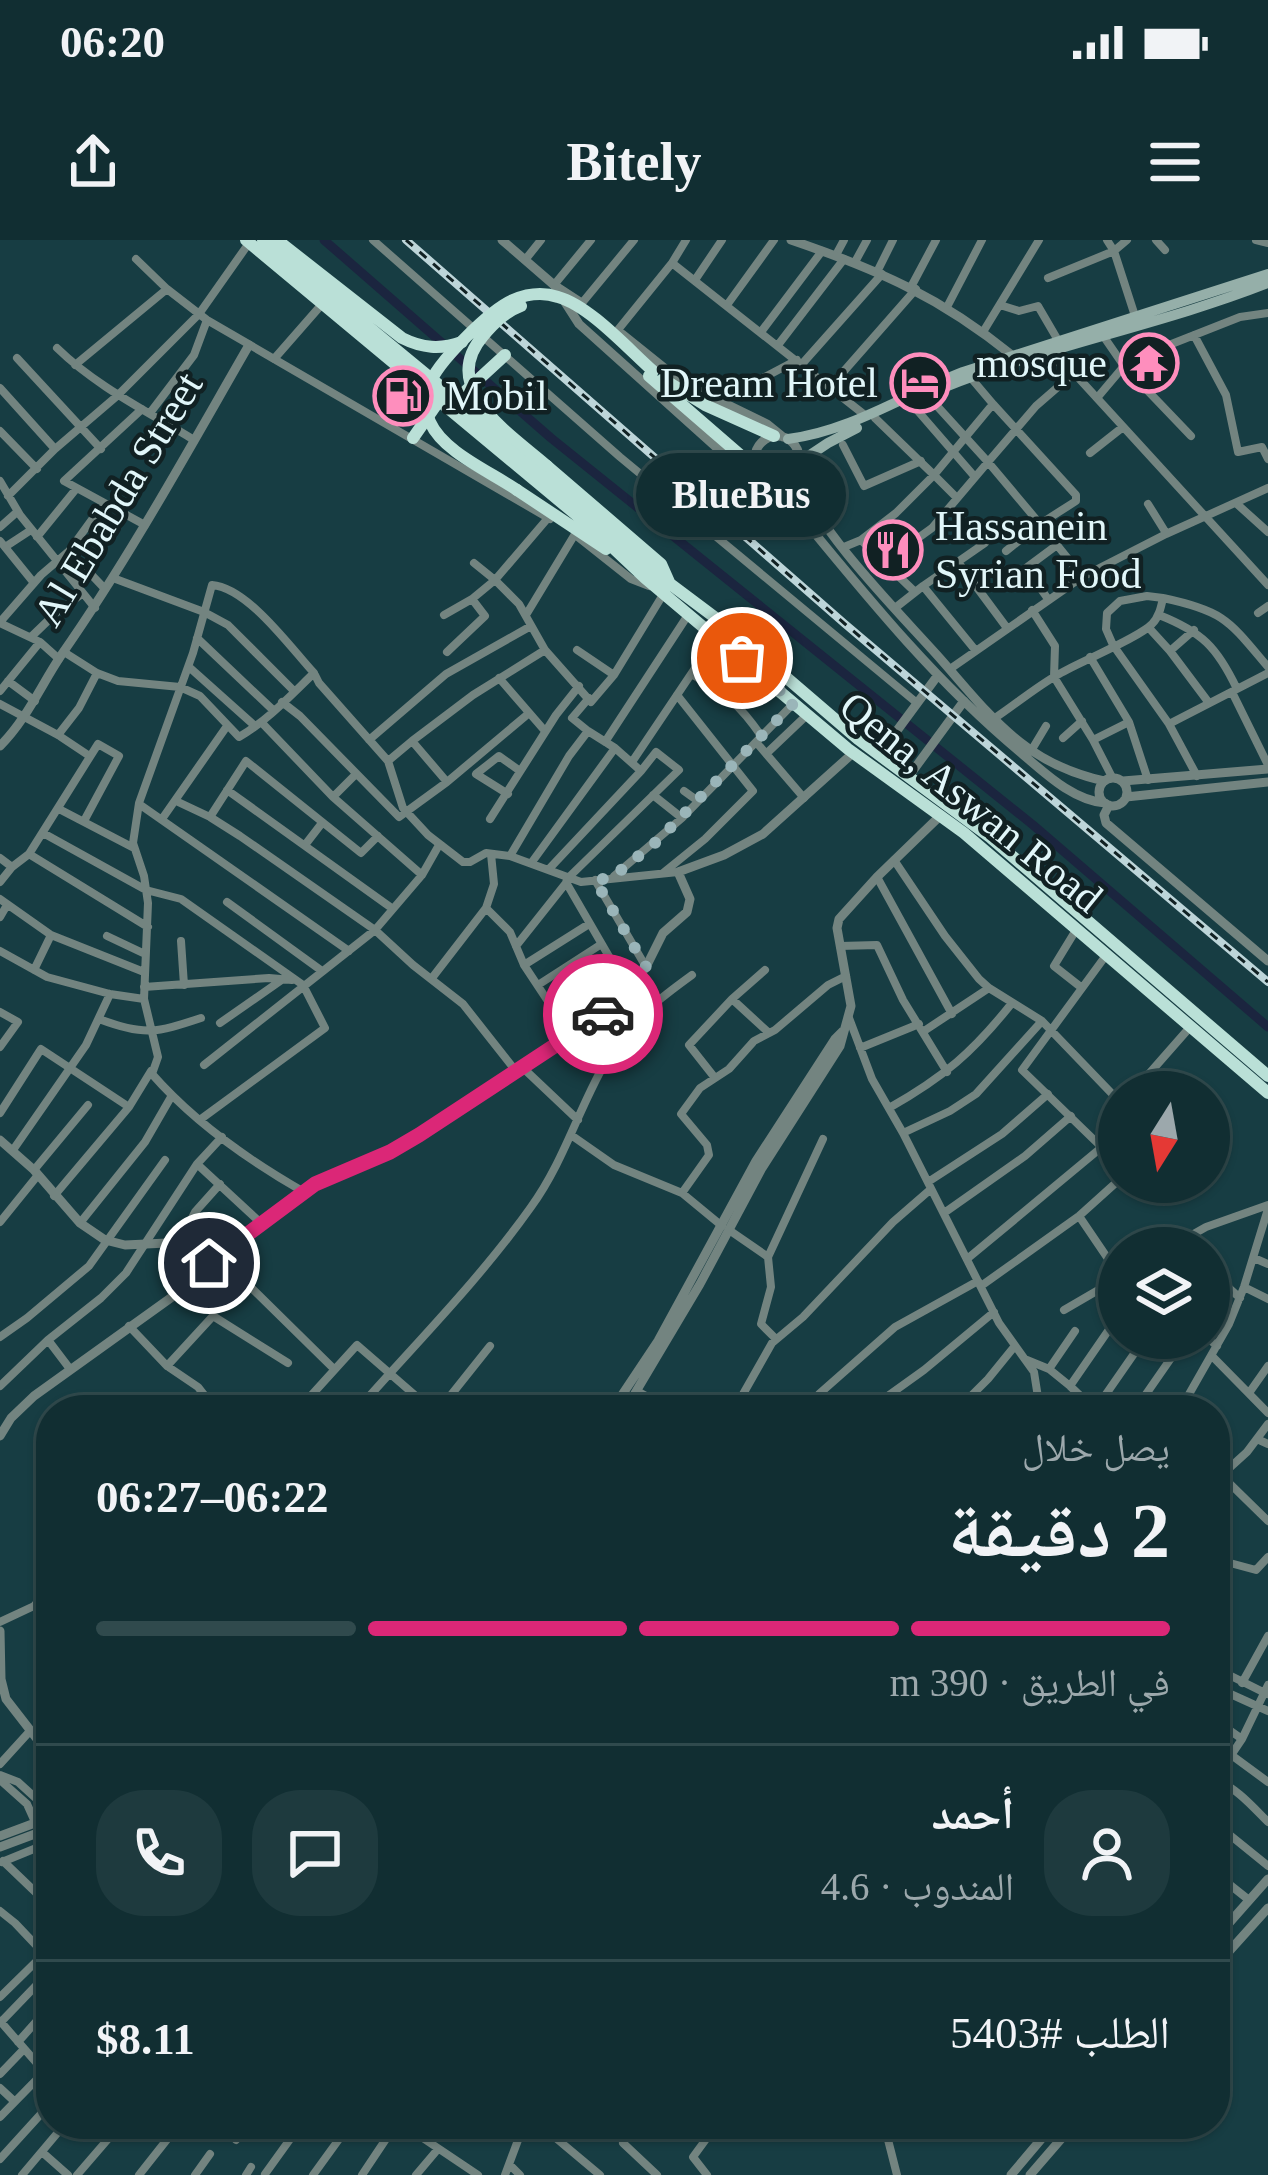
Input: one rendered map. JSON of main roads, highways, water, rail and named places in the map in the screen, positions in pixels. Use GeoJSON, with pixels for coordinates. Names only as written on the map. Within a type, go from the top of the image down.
{"type":"FeatureCollection","features":[{"type":"Feature","properties":{"kind":"highway"},"geometry":{"type":"LineString","coordinates":[[277,240],[410,342],[434,348],[466,340]]}},
{"type":"Feature","properties":{"kind":"highway","name":"Qena, Aswan Road"},"geometry":{"type":"LineString","coordinates":[[253,241],[323,303],[411,369]]}},
{"type":"Feature","properties":{"kind":"highway","name":"Qena, Aswan Road"},"geometry":{"type":"LineString","coordinates":[[253,241],[447,397],[689,614],[853,753],[941,815],[1268,1093]]}},
{"type":"Feature","properties":{"kind":"highway"},"geometry":{"type":"LineString","coordinates":[[633,566],[446,445],[429,420],[429,383],[506,303],[548,295],[580,307],[765,476]]}},
{"type":"Feature","properties":{"kind":"highway"},"geometry":{"type":"LineString","coordinates":[[664,588],[661,564],[478,402],[470,385],[474,348],[503,315],[519,306],[536,302],[569,309],[651,374],[782,437]]}},
{"type":"Feature","properties":{"kind":"highway"},"geometry":{"type":"LineString","coordinates":[[412,438],[447,397],[474,383],[502,358]]}},
{"type":"Feature","properties":{"kind":"highway","name":"Qena, Aswan Road"},"geometry":{"type":"LineString","coordinates":[[447,397],[633,566],[725,626],[879,755],[990,837],[1268,1076]]}},
{"type":"Feature","properties":{"kind":"main road"},"geometry":{"type":"LineString","coordinates":[[796,467],[828,443],[929,385],[1268,279]]}},
{"type":"Feature","properties":{"kind":"main road"},"geometry":{"type":"LineString","coordinates":[[782,437],[824,433],[970,378],[1104,338],[1268,279]]}},
{"type":"Feature","properties":{"kind":"waterway"},"geometry":{"type":"LineString","coordinates":[[324,240],[551,438],[1033,825],[1268,1027]]}},
{"type":"Feature","properties":{"kind":"railway"},"geometry":{"type":"LineString","coordinates":[[406,240],[845,624],[1268,982]]}},
{"type":"Feature","properties":{"kind":"place","name":"mosque"},"geometry":{"type":"Point","coordinates":[1149,363]}},
{"type":"Feature","properties":{"kind":"place","name":"Dream Hotel"},"geometry":{"type":"Point","coordinates":[920,383]}},
{"type":"Feature","properties":{"kind":"place","name":"Mobil"},"geometry":{"type":"Point","coordinates":[403,396]}},
{"type":"Feature","properties":{"kind":"place","name":"Hassanein Syrian Food"},"geometry":{"type":"Point","coordinates":[893,550]}},
{"type":"Feature","properties":{"kind":"place","name":"BlueBus"},"geometry":{"type":"Point","coordinates":[742,658]}}]}
